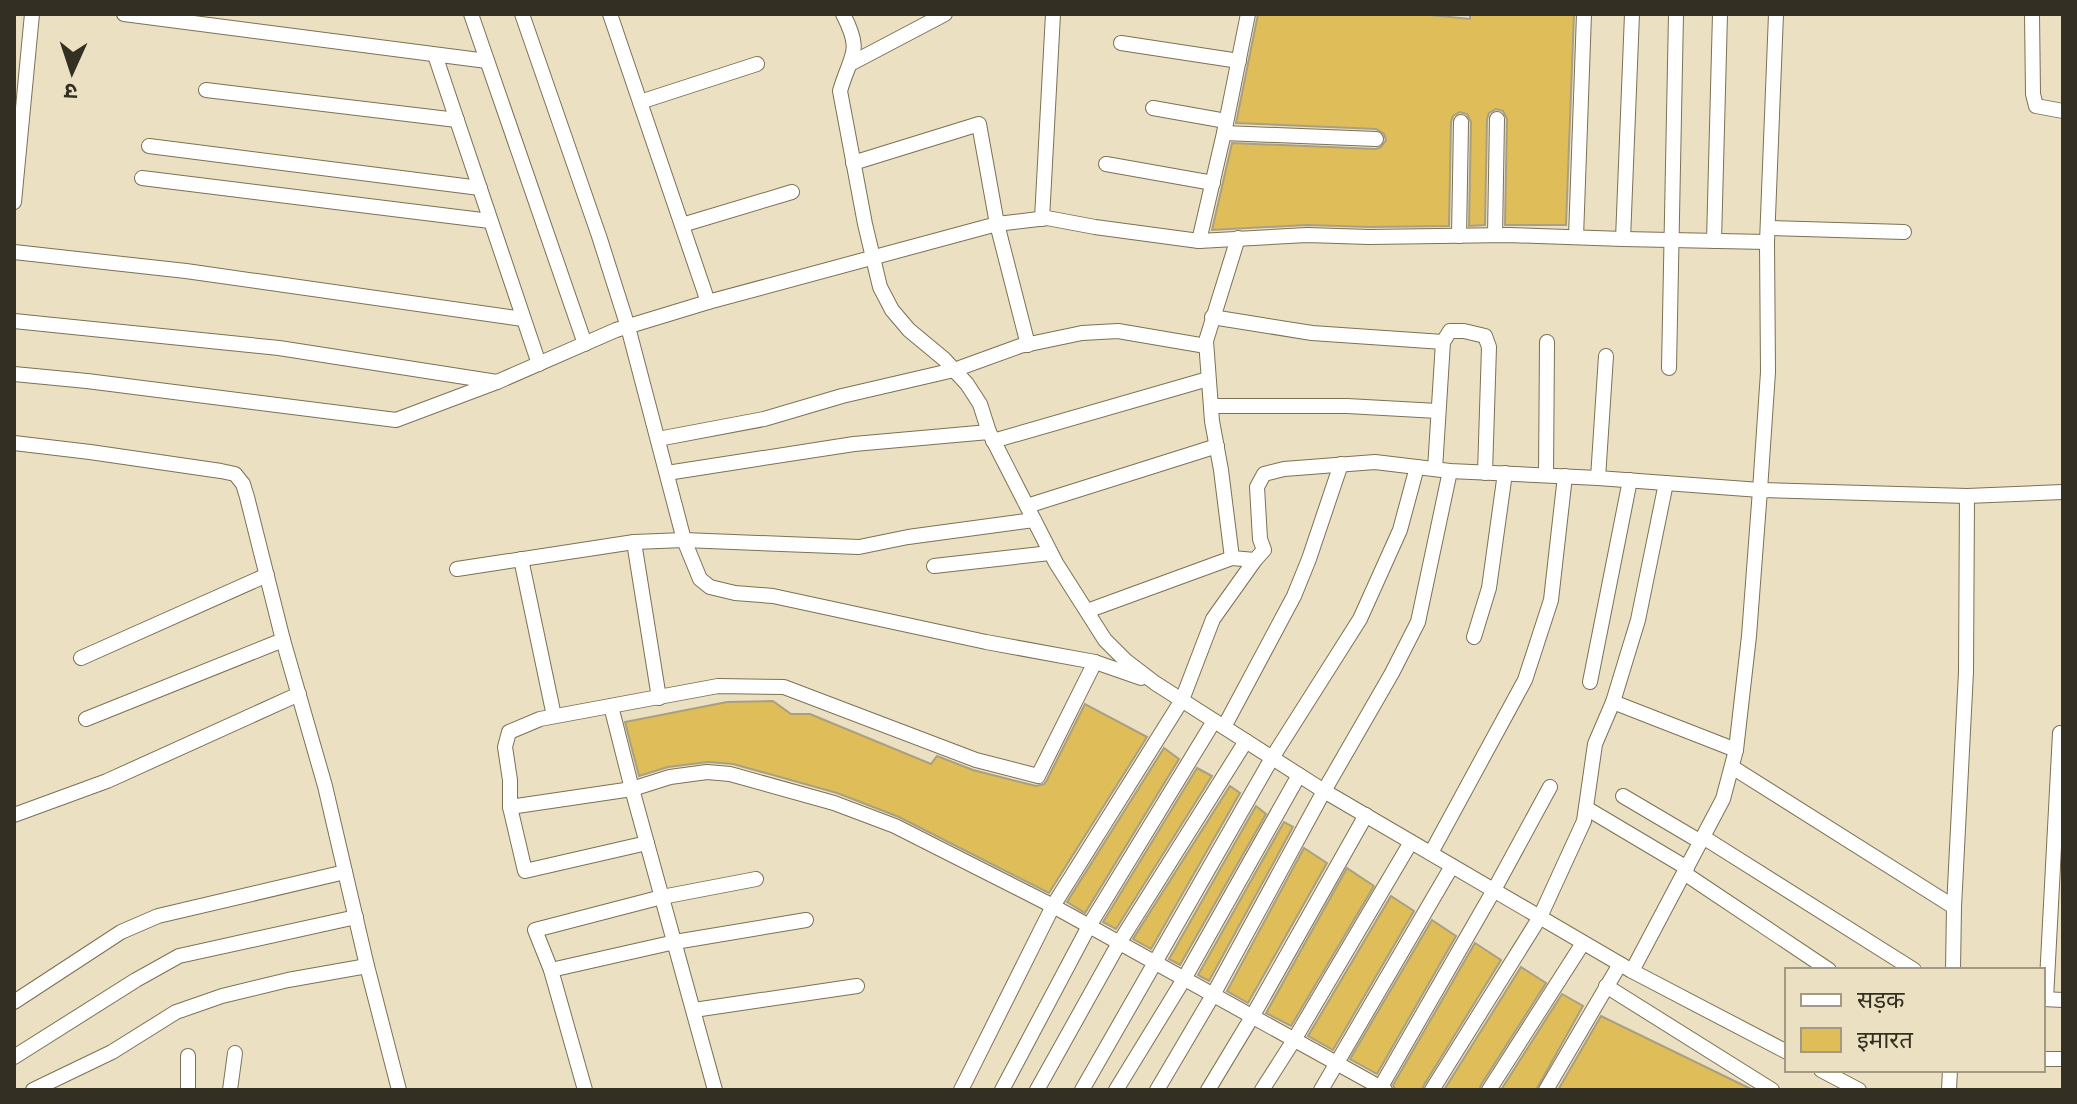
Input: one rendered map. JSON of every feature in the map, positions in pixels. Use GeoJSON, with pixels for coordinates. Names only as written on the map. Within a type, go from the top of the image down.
{"type":"FeatureCollection","features":[{"type":"Feature","properties":{"kind":"street"},"geometry":{"type":"LineString","coordinates":[[14,202],[32,14]]}},
{"type":"Feature","properties":{"kind":"street"},"geometry":{"type":"LineString","coordinates":[[124,14],[487,61]]}},
{"type":"Feature","properties":{"kind":"street"},"geometry":{"type":"LineString","coordinates":[[471,14],[585,344]]}},
{"type":"Feature","properties":{"kind":"street"},"geometry":{"type":"LineString","coordinates":[[522,14],[628,327],[684,540],[700,579],[710,587],[735,593],[773,596],[1095,662],[1155,683]]}},
{"type":"Feature","properties":{"kind":"street"},"geometry":{"type":"LineString","coordinates":[[610,14],[708,302]]}},
{"type":"Feature","properties":{"kind":"street"},"geometry":{"type":"LineString","coordinates":[[843,14],[853,34],[856,51],[840,91],[880,287],[892,310],[909,330],[944,359],[980,404],[991,436],[1050,553],[1105,640],[1155,683],[1324,791],[1626,968],[1785,1051]]}},
{"type":"Feature","properties":{"kind":"street"},"geometry":{"type":"LineString","coordinates":[[849,64],[945,14]]}},
{"type":"Feature","properties":{"kind":"street"},"geometry":{"type":"LineString","coordinates":[[1042,219],[1053,14]]}},
{"type":"Feature","properties":{"kind":"street"},"geometry":{"type":"LineString","coordinates":[[1199,241],[1248,14]]}},
{"type":"Feature","properties":{"kind":"street"},"geometry":{"type":"LineString","coordinates":[[1576,237],[1584,14]]}},
{"type":"Feature","properties":{"kind":"street"},"geometry":{"type":"LineString","coordinates":[[1623,239],[1632,14]]}},
{"type":"Feature","properties":{"kind":"street"},"geometry":{"type":"LineString","coordinates":[[1669,368],[1676,14]]}},
{"type":"Feature","properties":{"kind":"street"},"geometry":{"type":"LineString","coordinates":[[1714,241],[1720,14]]}},
{"type":"Feature","properties":{"kind":"street"},"geometry":{"type":"LineString","coordinates":[[1546,1090],[1606,986],[1626,968],[1686,870],[1723,799],[1736,750],[1749,636],[1768,372],[1767,235],[1776,14]]}},
{"type":"Feature","properties":{"kind":"street"},"geometry":{"type":"LineString","coordinates":[[2032,14],[2033,94],[2036,106],[2063,111]]}},
{"type":"Feature","properties":{"kind":"street"},"geometry":{"type":"LineString","coordinates":[[1121,43],[1239,61]]}},
{"type":"Feature","properties":{"kind":"street"},"geometry":{"type":"LineString","coordinates":[[435,55],[539,364]]}},
{"type":"Feature","properties":{"kind":"street"},"geometry":{"type":"LineString","coordinates":[[640,102],[757,64]]}},
{"type":"Feature","properties":{"kind":"street"},"geometry":{"type":"LineString","coordinates":[[206,90],[457,120]]}},
{"type":"Feature","properties":{"kind":"street"},"geometry":{"type":"LineString","coordinates":[[1153,108],[1225,127],[1376,139]]}},
{"type":"Feature","properties":{"kind":"street"},"geometry":{"type":"LineString","coordinates":[[1495,235],[1497,119]]}},
{"type":"Feature","properties":{"kind":"street"},"geometry":{"type":"LineString","coordinates":[[1459,236],[1461,122]]}},
{"type":"Feature","properties":{"kind":"street"},"geometry":{"type":"LineString","coordinates":[[853,163],[979,124],[997,224],[1028,345]]}},
{"type":"Feature","properties":{"kind":"street"},"geometry":{"type":"LineString","coordinates":[[149,146],[480,188]]}},
{"type":"Feature","properties":{"kind":"street"},"geometry":{"type":"LineString","coordinates":[[1106,164],[1213,183]]}},
{"type":"Feature","properties":{"kind":"street"},"geometry":{"type":"LineString","coordinates":[[142,178],[490,221]]}},
{"type":"Feature","properties":{"kind":"street"},"geometry":{"type":"LineString","coordinates":[[682,225],[792,192]]}},
{"type":"Feature","properties":{"kind":"street"},"geometry":{"type":"LineString","coordinates":[[14,374],[396,420],[497,382],[616,330],[997,224],[1042,219],[1199,241],[1307,235],[1495,235],[1714,241],[1767,235],[1904,232]]}},
{"type":"Feature","properties":{"kind":"street"},"geometry":{"type":"LineString","coordinates":[[1232,558],[1206,346],[1212,317],[1238,238]]}},
{"type":"Feature","properties":{"kind":"street"},"geometry":{"type":"LineString","coordinates":[[14,252],[186,271],[523,319]]}},
{"type":"Feature","properties":{"kind":"street"},"geometry":{"type":"LineString","coordinates":[[1212,317],[1312,333],[1443,342]]}},
{"type":"Feature","properties":{"kind":"street"},"geometry":{"type":"LineString","coordinates":[[14,321],[279,348],[497,382]]}},
{"type":"Feature","properties":{"kind":"street"},"geometry":{"type":"LineString","coordinates":[[658,439],[764,419],[842,396],[954,370],[1028,345],[1082,333],[1118,331],[1206,346]]}},
{"type":"Feature","properties":{"kind":"street"},"geometry":{"type":"LineString","coordinates":[[1157,1090],[1213,995],[1418,622],[1442,470],[1438,411],[1443,342],[1450,331],[1485,336],[1489,347],[1485,473]]}},
{"type":"Feature","properties":{"kind":"street"},"geometry":{"type":"LineString","coordinates":[[1546,475],[1547,342]]}},
{"type":"Feature","properties":{"kind":"street"},"geometry":{"type":"LineString","coordinates":[[1598,478],[1606,356]]}},
{"type":"Feature","properties":{"kind":"street"},"geometry":{"type":"LineString","coordinates":[[667,473],[854,444],[991,436],[1208,379]]}},
{"type":"Feature","properties":{"kind":"street"},"geometry":{"type":"LineString","coordinates":[[1211,406],[1347,406],[1438,411]]}},
{"type":"Feature","properties":{"kind":"street"},"geometry":{"type":"LineString","coordinates":[[14,443],[235,474],[243,484],[325,786],[399,1090]]}},
{"type":"Feature","properties":{"kind":"street"},"geometry":{"type":"LineString","coordinates":[[1027,506],[1217,446]]}},
{"type":"Feature","properties":{"kind":"street"},"geometry":{"type":"LineString","coordinates":[[961,1090],[1053,906],[1182,700],[1213,619],[1264,550],[1260,539],[1257,487],[1264,474],[1284,469],[1375,462],[1442,470],[1760,490],[1967,496],[2063,492]]}},
{"type":"Feature","properties":{"kind":"street"},"geometry":{"type":"LineString","coordinates":[[1002,1090],[1089,926],[1219,724],[1294,596],[1341,464]]}},
{"type":"Feature","properties":{"kind":"street"},"geometry":{"type":"LineString","coordinates":[[1082,1090],[1272,758],[1360,619],[1400,530],[1417,467]]}},
{"type":"Feature","properties":{"kind":"street"},"geometry":{"type":"LineString","coordinates":[[1474,637],[1489,588],[1505,473]]}},
{"type":"Feature","properties":{"kind":"street"},"geometry":{"type":"LineString","coordinates":[[1431,853],[1525,680],[1551,600],[1565,476]]}},
{"type":"Feature","properties":{"kind":"street"},"geometry":{"type":"LineString","coordinates":[[1590,682],[1630,480]]}},
{"type":"Feature","properties":{"kind":"street"},"geometry":{"type":"LineString","coordinates":[[1432,1090],[1540,917],[1584,821],[1595,744],[1613,702],[1638,620],[1666,483]]}},
{"type":"Feature","properties":{"kind":"street"},"geometry":{"type":"LineString","coordinates":[[1953,968],[1966,672],[1967,496]]}},
{"type":"Feature","properties":{"kind":"street"},"geometry":{"type":"LineString","coordinates":[[457,569],[634,542],[684,540],[859,547],[908,537],[1034,520]]}},
{"type":"Feature","properties":{"kind":"street"},"geometry":{"type":"LineString","coordinates":[[634,542],[659,698]]}},
{"type":"Feature","properties":{"kind":"street"},"geometry":{"type":"LineString","coordinates":[[934,566],[1050,553]]}},
{"type":"Feature","properties":{"kind":"street"},"geometry":{"type":"LineString","coordinates":[[1087,611],[1232,558],[1255,560]]}},
{"type":"Feature","properties":{"kind":"street"},"geometry":{"type":"LineString","coordinates":[[521,559],[554,716]]}},
{"type":"Feature","properties":{"kind":"street"},"geometry":{"type":"LineString","coordinates":[[81,658],[267,575]]}},
{"type":"Feature","properties":{"kind":"street"},"geometry":{"type":"LineString","coordinates":[[86,719],[283,640]]}},
{"type":"Feature","properties":{"kind":"street"},"geometry":{"type":"LineString","coordinates":[[647,843],[525,871],[510,807],[505,747],[509,732],[540,719],[718,686],[784,687],[976,760],[1038,776],[1095,662]]}},
{"type":"Feature","properties":{"kind":"street"},"geometry":{"type":"LineString","coordinates":[[14,815],[107,781],[299,694]]}},
{"type":"Feature","properties":{"kind":"street"},"geometry":{"type":"LineString","coordinates":[[1613,702],[1736,750]]}},
{"type":"Feature","properties":{"kind":"street"},"geometry":{"type":"LineString","coordinates":[[611,706],[715,1090]]}},
{"type":"Feature","properties":{"kind":"street"},"geometry":{"type":"LineString","coordinates":[[2063,733],[2060,733],[2045,999],[2063,1000]]}},
{"type":"Feature","properties":{"kind":"street"},"geometry":{"type":"LineString","coordinates":[[1037,1090],[1119,943],[1246,741]]}},
{"type":"Feature","properties":{"kind":"street"},"geometry":{"type":"LineString","coordinates":[[1732,767],[1954,907]]}},
{"type":"Feature","properties":{"kind":"street"},"geometry":{"type":"LineString","coordinates":[[510,807],[632,789],[670,777],[707,772],[730,774],[834,803],[895,826],[1053,906],[1382,1089],[1550,787]]}},
{"type":"Feature","properties":{"kind":"street"},"geometry":{"type":"LineString","coordinates":[[1116,1090],[1184,979],[1299,775]]}},
{"type":"Feature","properties":{"kind":"street"},"geometry":{"type":"LineString","coordinates":[[1623,796],[1702,839],[1911,968]]}},
{"type":"Feature","properties":{"kind":"street"},"geometry":{"type":"LineString","coordinates":[[1586,808],[1686,870],[1826,968]]}},
{"type":"Feature","properties":{"kind":"street"},"geometry":{"type":"LineString","coordinates":[[1208,1090],[1366,815]]}},
{"type":"Feature","properties":{"kind":"street"},"geometry":{"type":"LineString","coordinates":[[1262,1090],[1411,842]]}},
{"type":"Feature","properties":{"kind":"street"},"geometry":{"type":"LineString","coordinates":[[1321,1090],[1452,866]]}},
{"type":"Feature","properties":{"kind":"street"},"geometry":{"type":"LineString","coordinates":[[14,1002],[121,932],[158,916],[345,872]]}},
{"type":"Feature","properties":{"kind":"street"},"geometry":{"type":"LineString","coordinates":[[585,1090],[551,970],[535,930],[662,897],[756,879]]}},
{"type":"Feature","properties":{"kind":"street"},"geometry":{"type":"LineString","coordinates":[[14,1057],[179,956],[356,917]]}},
{"type":"Feature","properties":{"kind":"street"},"geometry":{"type":"LineString","coordinates":[[551,970],[675,942],[806,920]]}},
{"type":"Feature","properties":{"kind":"street"},"geometry":{"type":"LineString","coordinates":[[1489,1090],[1583,943]]}},
{"type":"Feature","properties":{"kind":"street"},"geometry":{"type":"LineString","coordinates":[[33,1090],[112,1052],[176,1012],[222,996],[288,980],[367,966]]}},
{"type":"Feature","properties":{"kind":"street"},"geometry":{"type":"LineString","coordinates":[[694,1010],[857,986]]}},
{"type":"Feature","properties":{"kind":"street"},"geometry":{"type":"LineString","coordinates":[[1606,986],[1772,1090]]}},
{"type":"Feature","properties":{"kind":"street"},"geometry":{"type":"LineString","coordinates":[[230,1090],[235,1053]]}},
{"type":"Feature","properties":{"kind":"street"},"geometry":{"type":"LineString","coordinates":[[188,1056],[188,1090]]}},
{"type":"Feature","properties":{"kind":"street"},"geometry":{"type":"LineString","coordinates":[[1825,1072],[1859,1090]]}},
{"type":"Feature","properties":{"kind":"building"},"geometry":{"type":"Polygon","coordinates":[[[1258,14],[1420,14],[1470,19],[1470,14],[1574,14],[1566,225],[1505,225],[1507,119],[1503,111],[1496,109],[1489,113],[1487,119],[1485,225],[1469,226],[1471,122],[1467,114],[1460,112],[1453,116],[1451,122],[1449,226],[1307,225],[1212,230],[1232,143],[1376,149],[1386,140],[1384,134],[1376,129],[1236,123],[1258,14]]]}},
{"type":"Feature","properties":{"kind":"building"},"geometry":{"type":"Polygon","coordinates":[[[773,701],[791,714],[810,714],[931,764],[937,756],[973,770],[1036,786],[1047,780],[1085,704],[1147,737],[1049,893],[899,817],[837,793],[733,764],[708,762],[668,767],[639,776],[625,722],[727,702],[773,701]]]}},
{"type":"Feature","properties":{"kind":"building"},"geometry":{"type":"Polygon","coordinates":[[[1164,748],[1179,759],[1085,913],[1067,902],[1164,748]]]}},
{"type":"Feature","properties":{"kind":"building"},"geometry":{"type":"Polygon","coordinates":[[[1197,768],[1212,776],[1116,929],[1103,922],[1197,768]]]}},
{"type":"Feature","properties":{"kind":"building"},"geometry":{"type":"Polygon","coordinates":[[[1230,786],[1240,793],[1151,949],[1133,939],[1230,786]]]}},
{"type":"Feature","properties":{"kind":"building"},"geometry":{"type":"Polygon","coordinates":[[[1256,806],[1266,814],[1180,965],[1169,959],[1256,806]]]}},
{"type":"Feature","properties":{"kind":"building"},"geometry":{"type":"Polygon","coordinates":[[[1284,822],[1293,827],[1209,981],[1198,975],[1284,822]]]}},
{"type":"Feature","properties":{"kind":"building"},"geometry":{"type":"Polygon","coordinates":[[[1304,848],[1327,863],[1248,1003],[1227,991],[1304,848]]]}},
{"type":"Feature","properties":{"kind":"building"},"geometry":{"type":"Polygon","coordinates":[[[1347,868],[1374,886],[1291,1026],[1266,1013],[1347,868]]]}},
{"type":"Feature","properties":{"kind":"building"},"geometry":{"type":"Polygon","coordinates":[[[1391,896],[1414,911],[1333,1050],[1308,1036],[1391,896]]]}},
{"type":"Feature","properties":{"kind":"building"},"geometry":{"type":"Polygon","coordinates":[[[1432,920],[1456,936],[1377,1074],[1350,1059],[1432,920]]]}},
{"type":"Feature","properties":{"kind":"building"},"geometry":{"type":"Polygon","coordinates":[[[1475,943],[1501,960],[1422,1090],[1395,1089],[1393,1085],[1475,943]]]}},
{"type":"Feature","properties":{"kind":"building"},"geometry":{"type":"Polygon","coordinates":[[[1521,967],[1546,983],[1479,1090],[1444,1090],[1521,967]]]}},
{"type":"Feature","properties":{"kind":"building"},"geometry":{"type":"Polygon","coordinates":[[[1562,994],[1583,1006],[1536,1090],[1501,1090],[1562,994]]]}},
{"type":"Feature","properties":{"kind":"building"},"geometry":{"type":"Polygon","coordinates":[[[1601,1016],[1753,1090],[1558,1090],[1601,1016]]]}}]}
